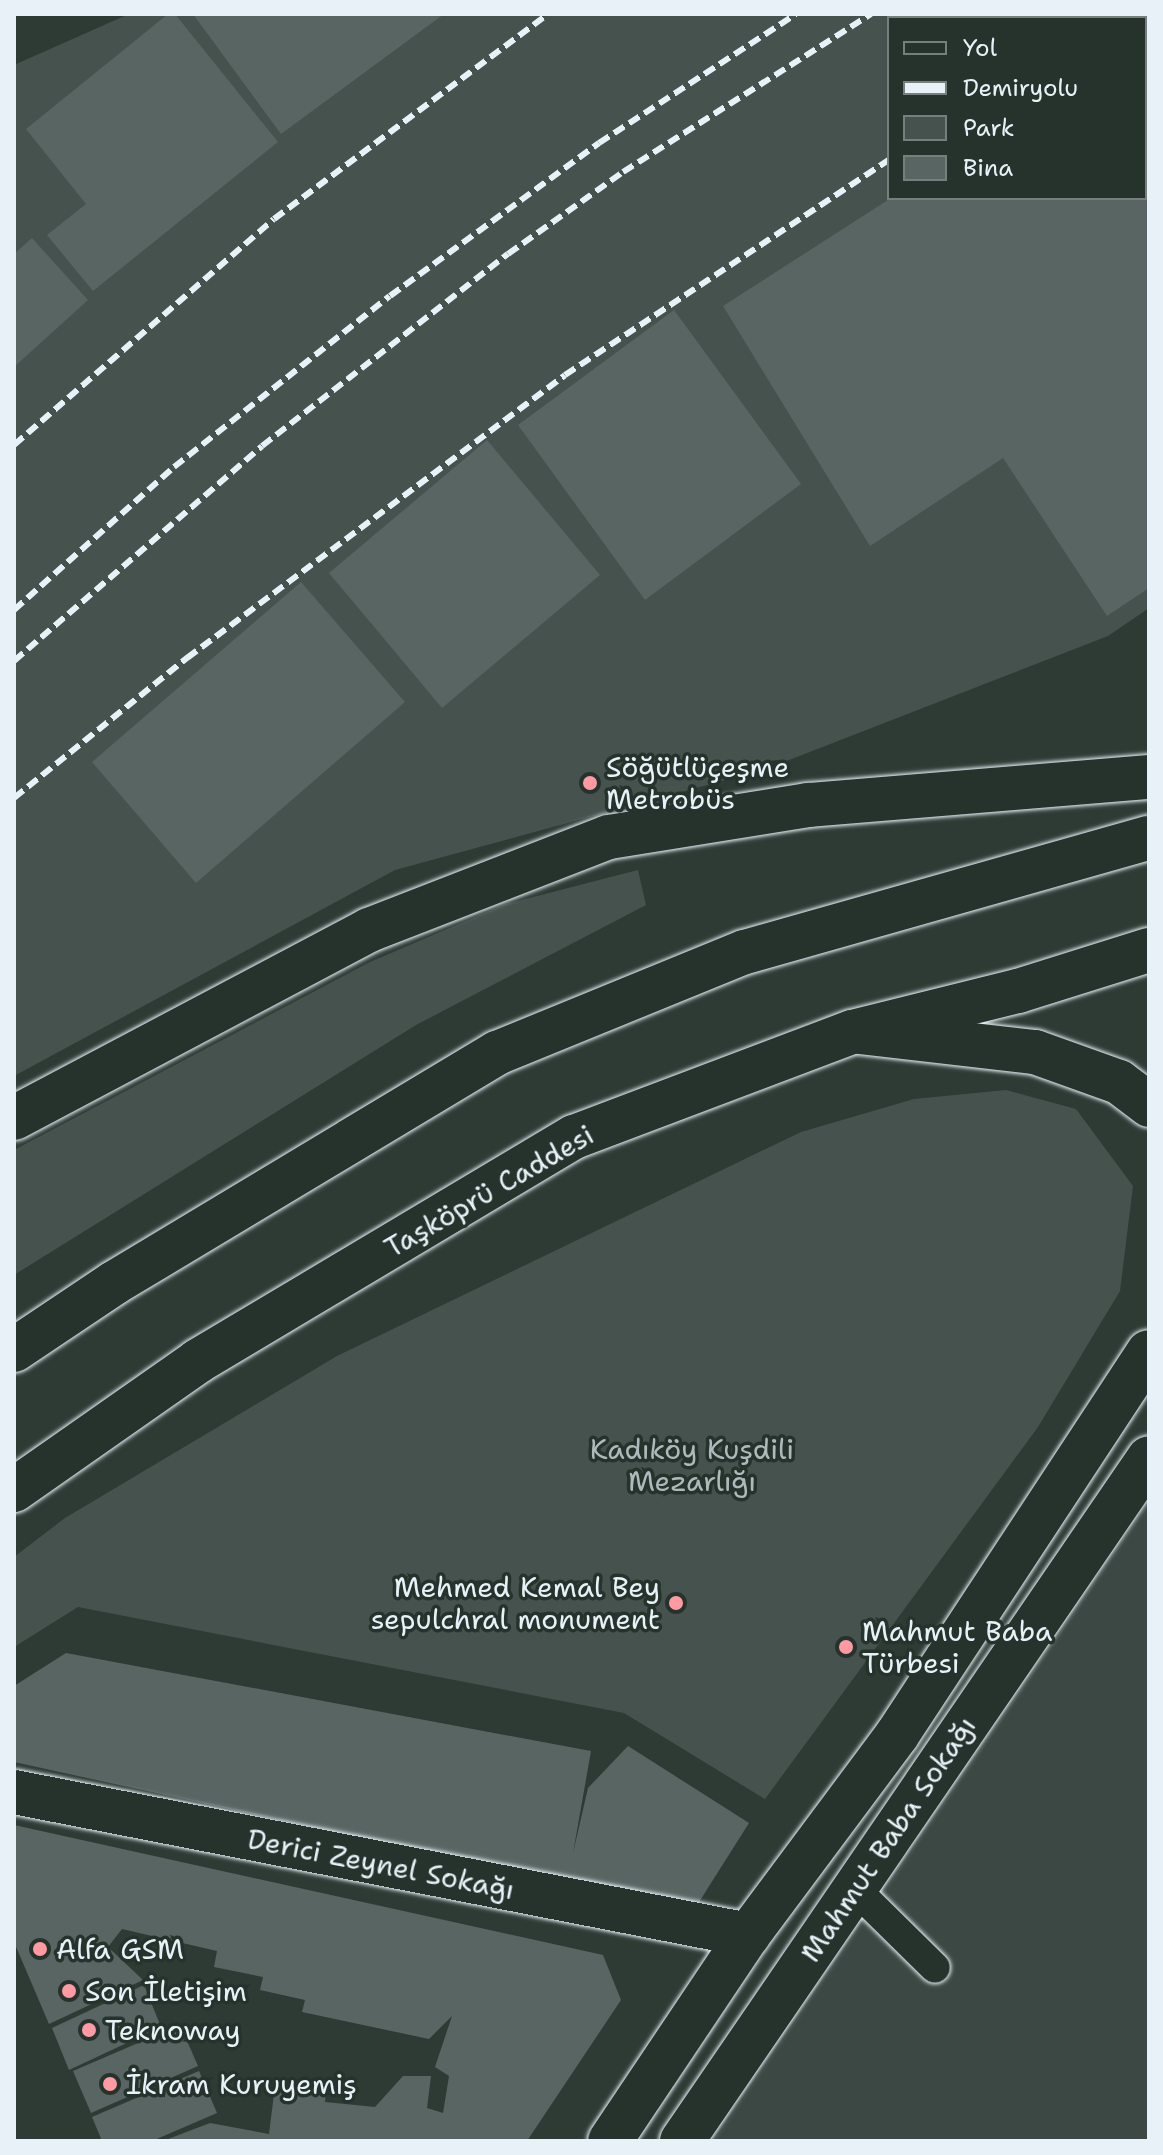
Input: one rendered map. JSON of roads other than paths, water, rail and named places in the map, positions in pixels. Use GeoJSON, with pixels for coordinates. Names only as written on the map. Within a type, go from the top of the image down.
{"type":"FeatureCollection","features":[{"type":"Feature","properties":{"kind":"main road"},"geometry":{"type":"LineString","coordinates":[[14,1118],[369,930],[609,837],[808,805],[1149,777]]}},
{"type":"Feature","properties":{"kind":"main road"},"geometry":{"type":"LineString","coordinates":[[14,1350],[114,1283],[497,1053],[745,952],[1149,838]]}},
{"type":"Feature","properties":{"kind":"main road","name":"Taşköprü Caddesi"},"geometry":{"type":"LineString","coordinates":[[14,1490],[198,1361],[574,1137],[852,1032],[1018,991],[1149,950]]}},
{"type":"Feature","properties":{"kind":"main road"},"geometry":{"type":"LineString","coordinates":[[852,1032],[1035,1052],[1119,1082],[1149,1105]]}},
{"type":"Feature","properties":{"kind":"main road","name":"Mahmut Baba Sokağı"},"geometry":{"type":"LineString","coordinates":[[610,2141],[748,1935],[897,1735],[1149,1352]]}},
{"type":"Feature","properties":{"kind":"main road","name":"Mahmut Baba Sokağı"},"geometry":{"type":"LineString","coordinates":[[682,2141],[1149,1458]]}},
{"type":"Feature","properties":{"kind":"main road","name":"Derici Zeynel Sokağı"},"geometry":{"type":"LineString","coordinates":[[14,1792],[748,1935]]}},
{"type":"Feature","properties":{"kind":"lane"},"geometry":{"type":"LineString","coordinates":[[855,1889],[935,1968]]}},
{"type":"Feature","properties":{"kind":"railway"},"geometry":{"type":"LineString","coordinates":[[14,445],[274,219],[548,14]]}},
{"type":"Feature","properties":{"kind":"railway"},"geometry":{"type":"LineString","coordinates":[[14,610],[174,467],[390,296],[599,143],[796,14]]}},
{"type":"Feature","properties":{"kind":"railway"},"geometry":{"type":"LineString","coordinates":[[14,661],[262,446],[508,254],[623,172],[871,14]]}},
{"type":"Feature","properties":{"kind":"railway"},"geometry":{"type":"LineString","coordinates":[[1142,16],[1145,14]]}},
{"type":"Feature","properties":{"kind":"railway"},"geometry":{"type":"LineString","coordinates":[[14,798],[187,658],[565,375],[887,161]]}},
{"type":"Feature","properties":{"kind":"place","name":"Söğütlüçeşme Metrobüs"},"geometry":{"type":"Point","coordinates":[590,783]}},
{"type":"Feature","properties":{"kind":"place","name":"Mehmed Kemal Bey sepulchral monument"},"geometry":{"type":"Point","coordinates":[676,1603]}},
{"type":"Feature","properties":{"kind":"place","name":"Mahmut Baba Türbesi"},"geometry":{"type":"Point","coordinates":[846,1647]}},
{"type":"Feature","properties":{"kind":"place","name":"Alfa GSM"},"geometry":{"type":"Point","coordinates":[40,1949]}},
{"type":"Feature","properties":{"kind":"place","name":"Son İletişim"},"geometry":{"type":"Point","coordinates":[69,1991]}},
{"type":"Feature","properties":{"kind":"place","name":"Teknoway"},"geometry":{"type":"Point","coordinates":[89,2030]}},
{"type":"Feature","properties":{"kind":"place","name":"İkram Kuruyemiş"},"geometry":{"type":"Point","coordinates":[110,2084]}},
{"type":"Feature","properties":{"kind":"park label","name":"Kadıköy Kuşdili Mezarlığı"},"geometry":{"type":"Point","coordinates":[692,1465]}}]}
